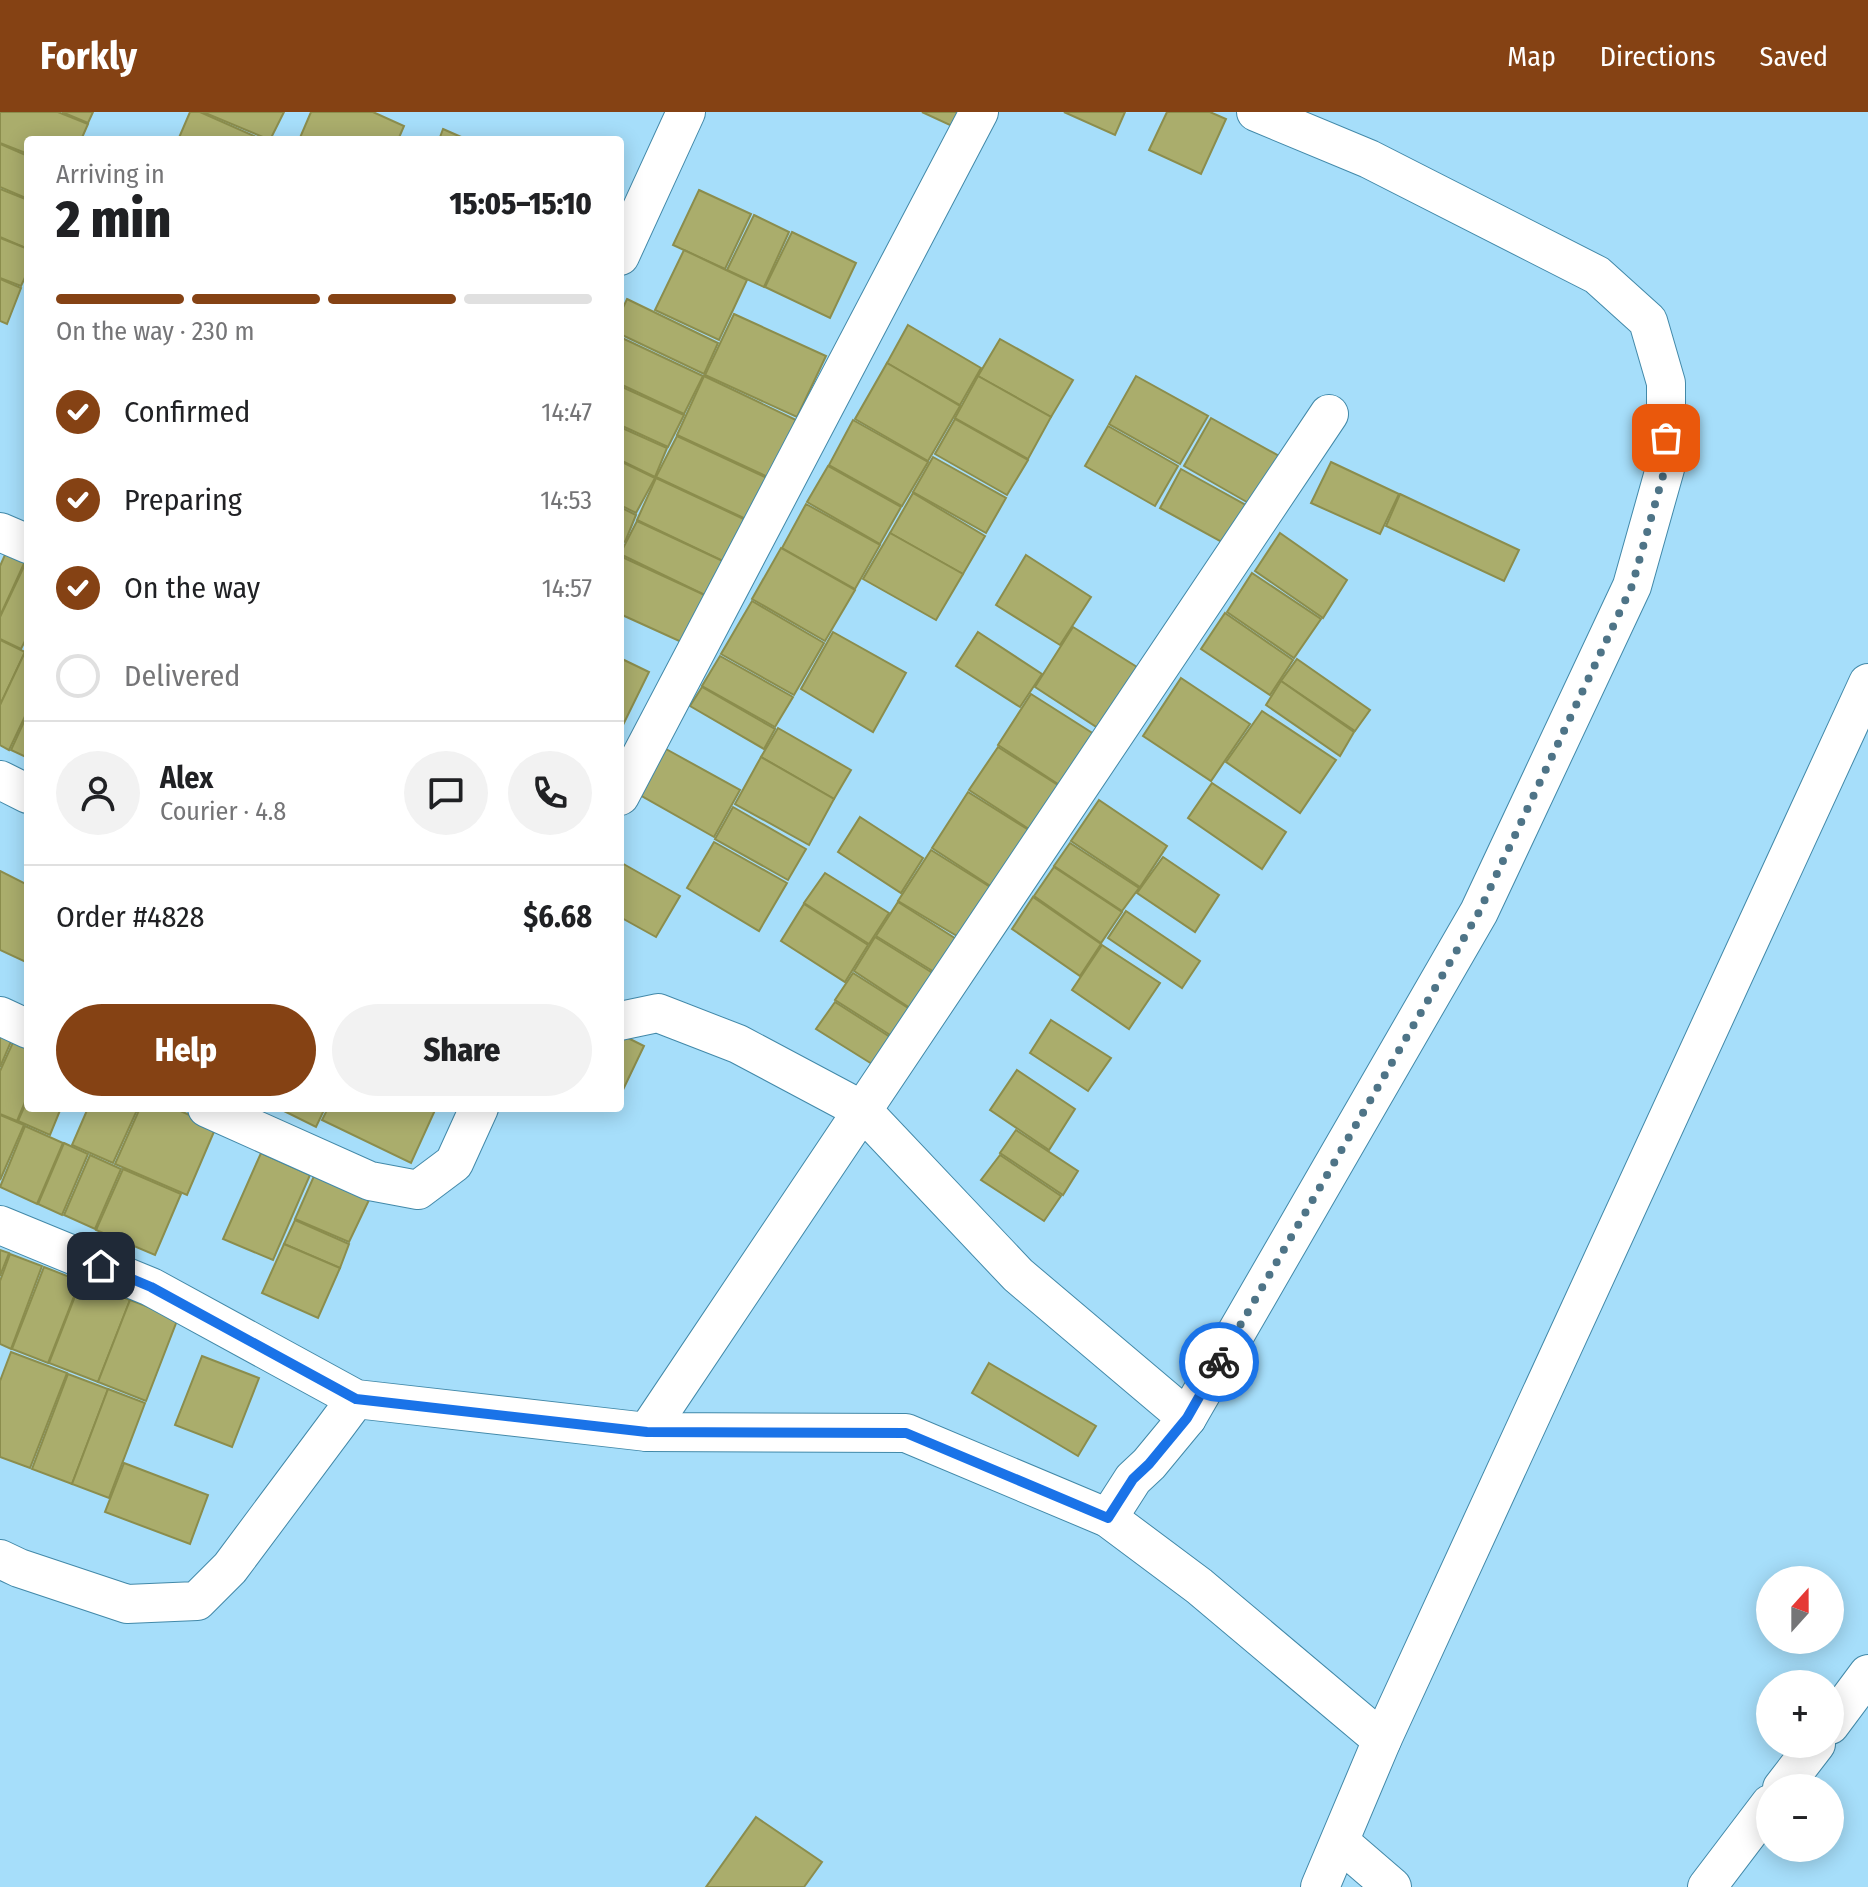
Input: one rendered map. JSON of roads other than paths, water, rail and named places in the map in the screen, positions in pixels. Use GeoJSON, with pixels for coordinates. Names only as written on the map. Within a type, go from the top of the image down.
{"type":"FeatureCollection","features":[{"type":"Feature","properties":{"kind":"street"},"geometry":{"type":"LineString","coordinates":[[624,247],[686,112]]}},
{"type":"Feature","properties":{"kind":"street"},"geometry":{"type":"LineString","coordinates":[[624,788],[979,112]]}},
{"type":"Feature","properties":{"kind":"street"},"geometry":{"type":"LineString","coordinates":[[1108,1518],[1133,1479],[1187,1418],[1479,912],[1632,586],[1666,465],[1666,383],[1648,321],[1597,275],[1369,159],[1256,112]]}},
{"type":"Feature","properties":{"kind":"street"},"geometry":{"type":"LineString","coordinates":[[647,1432],[1329,414]]}},
{"type":"Feature","properties":{"kind":"street"},"geometry":{"type":"LineString","coordinates":[[0,532],[24,542]]}},
{"type":"Feature","properties":{"kind":"street"},"geometry":{"type":"LineString","coordinates":[[1320,1887],[1382,1740],[1868,683]]}},
{"type":"Feature","properties":{"kind":"street"},"geometry":{"type":"LineString","coordinates":[[0,780],[24,792]]}},
{"type":"Feature","properties":{"kind":"street"},"geometry":{"type":"LineString","coordinates":[[624,1020],[658,1013],[738,1044],[862,1110],[1018,1275],[1187,1418]]}},
{"type":"Feature","properties":{"kind":"street"},"geometry":{"type":"LineString","coordinates":[[0,1016],[24,1027]]}},
{"type":"Feature","properties":{"kind":"street"},"geometry":{"type":"LineString","coordinates":[[216,1112],[370,1181],[418,1190],[454,1163],[477,1112]]}},
{"type":"Feature","properties":{"kind":"street"},"geometry":{"type":"LineString","coordinates":[[0,1225],[151,1287],[356,1399],[647,1432],[906,1433],[1108,1518],[1199,1586],[1382,1740]]}},
{"type":"Feature","properties":{"kind":"street"},"geometry":{"type":"LineString","coordinates":[[0,1559],[127,1604],[197,1601],[230,1568],[356,1399]]}},
{"type":"Feature","properties":{"kind":"street"},"geometry":{"type":"LineString","coordinates":[[1844,1706],[1868,1674]]}},
{"type":"Feature","properties":{"kind":"street"},"geometry":{"type":"LineString","coordinates":[[1793,1774],[1805,1758]]}},
{"type":"Feature","properties":{"kind":"street"},"geometry":{"type":"LineString","coordinates":[[1707,1887],[1756,1822]]}},
{"type":"Feature","properties":{"kind":"street"},"geometry":{"type":"LineString","coordinates":[[1341,1843],[1392,1887]]}}]}
